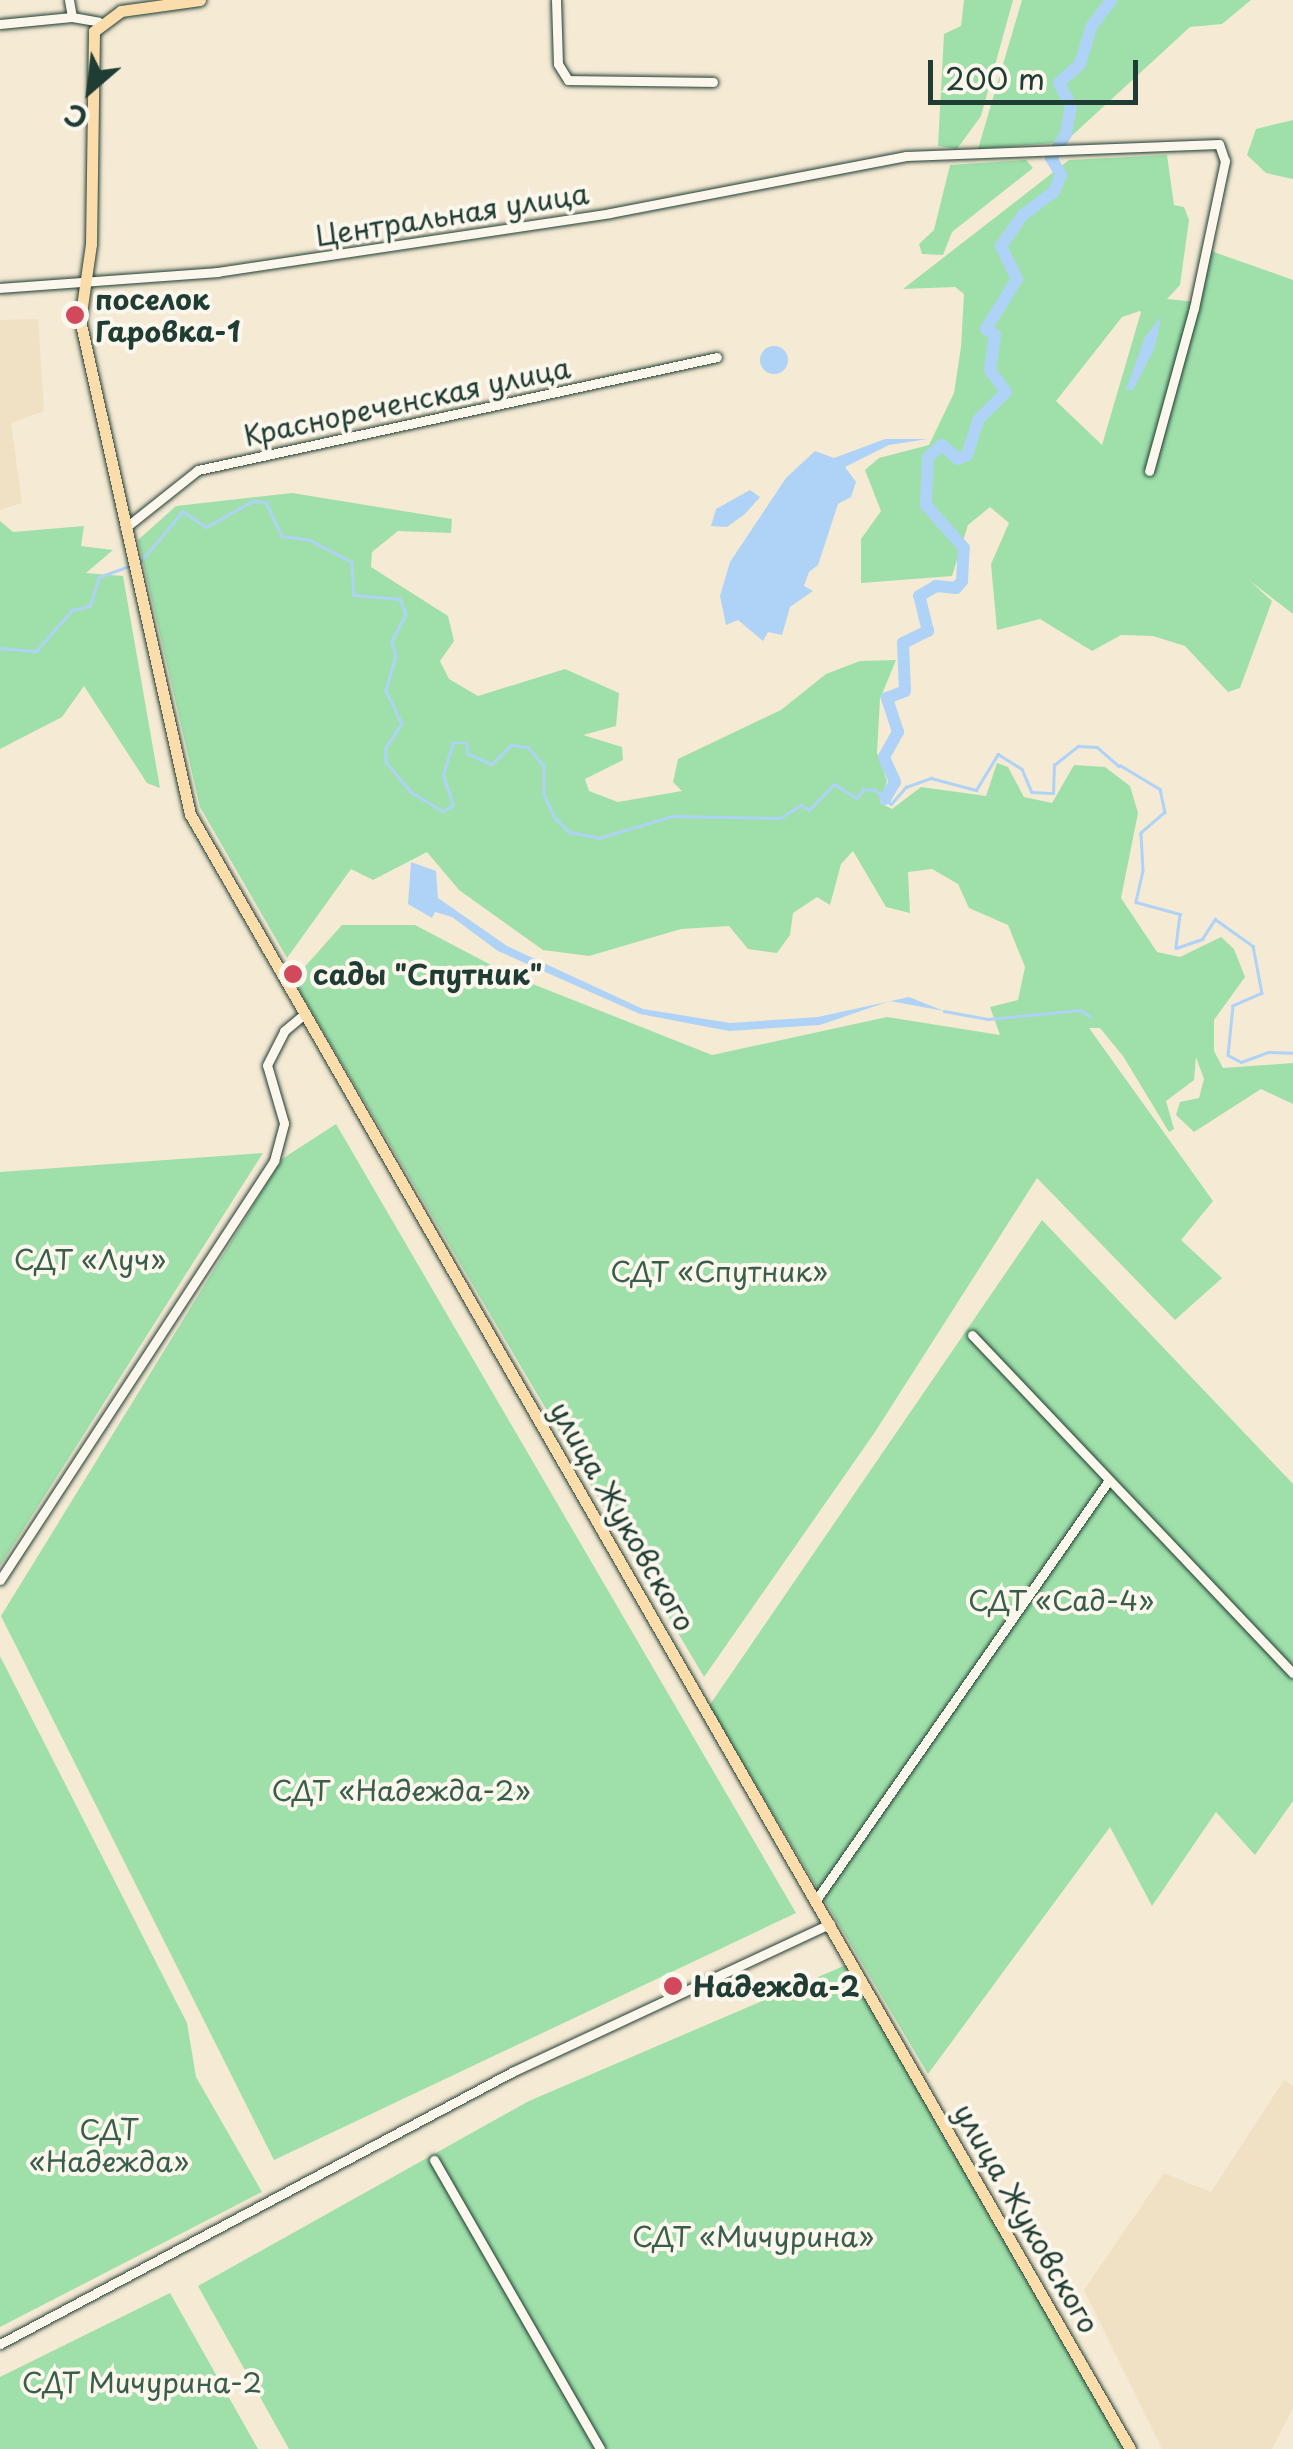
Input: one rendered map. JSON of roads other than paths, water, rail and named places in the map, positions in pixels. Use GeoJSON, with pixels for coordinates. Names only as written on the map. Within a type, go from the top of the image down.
{"type":"FeatureCollection","features":[{"type":"Feature","properties":{"kind":"main road"},"geometry":{"type":"LineString","coordinates":[[99,22],[121,11],[200,0]]}},
{"type":"Feature","properties":{"kind":"main road","name":"улица Жуковского"},"geometry":{"type":"LineString","coordinates":[[99,22],[89,56],[90,244],[84,347],[190,814],[1130,2449]]}},
{"type":"Feature","properties":{"kind":"street"},"geometry":{"type":"LineString","coordinates":[[69,0],[72,18]]}},
{"type":"Feature","properties":{"kind":"street"},"geometry":{"type":"LineString","coordinates":[[556,0],[558,64],[568,80],[713,82]]}},
{"type":"Feature","properties":{"kind":"street"},"geometry":{"type":"LineString","coordinates":[[0,24],[72,18],[99,22]]}},
{"type":"Feature","properties":{"kind":"street","name":"Центральная улица"},"geometry":{"type":"LineString","coordinates":[[0,288],[217,272],[610,213],[906,156],[1060,154],[1219,144],[1225,161],[1168,420],[1149,471]]}},
{"type":"Feature","properties":{"kind":"street","name":"Краснореченская улица"},"geometry":{"type":"LineString","coordinates":[[125,528],[198,470],[717,356]]}},
{"type":"Feature","properties":{"kind":"street"},"geometry":{"type":"LineString","coordinates":[[0,1580],[274,1161],[284,1124],[267,1066],[284,1031],[303,1014]]}},
{"type":"Feature","properties":{"kind":"street"},"geometry":{"type":"LineString","coordinates":[[972,1335],[1293,1674]]}},
{"type":"Feature","properties":{"kind":"street"},"geometry":{"type":"LineString","coordinates":[[816,1900],[1109,1480]]}},
{"type":"Feature","properties":{"kind":"street"},"geometry":{"type":"LineString","coordinates":[[0,2344],[512,2072],[830,1924]]}},
{"type":"Feature","properties":{"kind":"street"},"geometry":{"type":"LineString","coordinates":[[434,2160],[600,2449]]}},
{"type":"Feature","properties":{"kind":"water"},"geometry":{"type":"Polygon","coordinates":[[[1161,317],[1155,347],[1133,390],[1126,390],[1145,337],[1161,317]]]}},
{"type":"Feature","properties":{"kind":"water"},"geometry":{"type":"Polygon","coordinates":[[[774,346],[784,350],[788,360],[784,370],[774,374],[764,370],[760,360],[764,350],[774,346]]]}},
{"type":"Feature","properties":{"kind":"water"},"geometry":{"type":"Polygon","coordinates":[[[885,439],[928,439],[889,445],[845,467],[856,482],[851,497],[838,504],[818,565],[809,572],[804,586],[813,591],[790,607],[782,635],[768,632],[763,641],[738,620],[726,625],[720,596],[730,562],[786,478],[815,451],[834,458],[885,439]]]}},
{"type":"Feature","properties":{"kind":"water"},"geometry":{"type":"Polygon","coordinates":[[[750,490],[760,497],[745,514],[727,527],[711,526],[716,509],[750,490]]]}},
{"type":"Feature","properties":{"kind":"water"},"geometry":{"type":"Polygon","coordinates":[[[411,862],[436,871],[438,898],[507,946],[643,1009],[730,1023],[818,1017],[889,1001],[820,1025],[729,1031],[640,1014],[498,951],[452,917],[435,912],[432,918],[408,904],[411,862]]]}},
{"type":"Feature","properties":{"kind":"water"},"geometry":{"type":"Polygon","coordinates":[[[909,997],[944,1011],[890,1001],[909,997]]]}},
{"type":"Feature","properties":{"kind":"waterway"},"geometry":{"type":"LineString","coordinates":[[885,799],[895,782],[884,757],[898,732],[887,698],[905,691],[903,643],[928,631],[919,596],[936,586],[956,588],[962,581],[964,548],[926,505],[928,457],[942,445],[958,459],[967,455],[979,419],[1006,392],[990,370],[995,335],[986,329],[1017,279],[1001,246],[1023,215],[1054,192],[1061,175],[1051,158],[1066,134],[1071,106],[1059,83],[1080,64],[1091,27],[1111,0]]}},
{"type":"Feature","properties":{"kind":"waterway"},"geometry":{"type":"LineString","coordinates":[[141,561],[183,511],[206,527],[253,501],[266,502],[282,536],[310,540],[352,562],[354,595],[400,599],[406,614],[392,642],[396,656],[386,691],[402,724],[386,748],[386,762],[411,792],[443,811],[453,806],[443,775],[453,743],[467,743],[468,754],[492,764],[511,745],[528,747],[544,766],[544,794],[555,818],[569,832],[599,838],[673,816],[780,818],[801,805],[809,810],[834,784],[857,798],[863,789],[875,790],[891,804],[906,787],[931,778],[976,790],[998,754],[1022,769],[1032,792],[1053,793],[1054,765],[1078,746],[1097,747],[1119,766]]}},
{"type":"Feature","properties":{"kind":"waterway"},"geometry":{"type":"LineString","coordinates":[[0,648],[36,651],[72,610],[90,606],[99,577],[129,566]]}},
{"type":"Feature","properties":{"kind":"waterway"},"geometry":{"type":"LineString","coordinates":[[1120,765],[1160,789],[1165,812],[1141,833],[1143,871],[1136,902],[1180,914],[1176,948],[1202,939],[1215,919],[1253,946],[1262,993],[1233,1006],[1228,1055],[1241,1062],[1268,1052],[1293,1053]]}},
{"type":"Feature","properties":{"kind":"waterway"},"geometry":{"type":"LineString","coordinates":[[944,1011],[988,1019],[1081,1010],[1090,1016]]}},
{"type":"Feature","properties":{"kind":"place","name":"поселок Гаровка-1"},"geometry":{"type":"Point","coordinates":[75,315]}},
{"type":"Feature","properties":{"kind":"place","name":"сады \"Спутник\""},"geometry":{"type":"Point","coordinates":[293,974]}},
{"type":"Feature","properties":{"kind":"place","name":"Надежда-2"},"geometry":{"type":"Point","coordinates":[673,1986]}},
{"type":"Feature","properties":{"kind":"park label","name":"СДТ «Луч»"},"geometry":{"type":"Point","coordinates":[90,1259]}},
{"type":"Feature","properties":{"kind":"park label","name":"СДТ «Спутник»"},"geometry":{"type":"Point","coordinates":[719,1271]}},
{"type":"Feature","properties":{"kind":"park label","name":"СДТ «Сад-4»"},"geometry":{"type":"Point","coordinates":[1061,1600]}},
{"type":"Feature","properties":{"kind":"park label","name":"СДТ «Надежда-2»"},"geometry":{"type":"Point","coordinates":[401,1790]}},
{"type":"Feature","properties":{"kind":"park label","name":"СДТ «Надежда»"},"geometry":{"type":"Point","coordinates":[109,2145]}},
{"type":"Feature","properties":{"kind":"park label","name":"СДТ «Мичурина»"},"geometry":{"type":"Point","coordinates":[753,2236]}},
{"type":"Feature","properties":{"kind":"park label","name":"СДТ Мичурина-2"},"geometry":{"type":"Point","coordinates":[142,2382]}}]}
